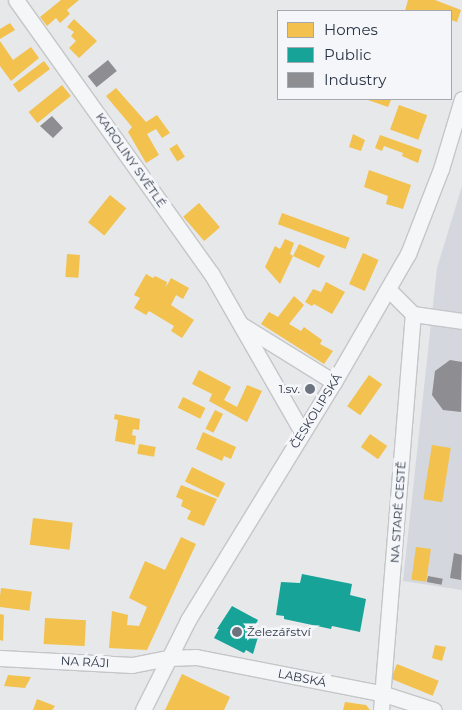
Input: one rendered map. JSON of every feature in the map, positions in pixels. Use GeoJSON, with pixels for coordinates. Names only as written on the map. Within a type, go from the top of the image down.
{"type":"FeatureCollection","features":[{"type":"Feature","properties":{"kind":"street","name":"KAROLINY SVĚTLÉ"},"geometry":{"type":"LineString","coordinates":[[16,0],[211,273],[302,432]]}},
{"type":"Feature","properties":{"kind":"street","name":"ČESKOLIPSKÁ"},"geometry":{"type":"LineString","coordinates":[[142,710],[188,620],[334,382],[408,254],[441,169],[462,99]]}},
{"type":"Feature","properties":{"kind":"street"},"geometry":{"type":"LineString","coordinates":[[388,289],[413,314],[462,321]]}},
{"type":"Feature","properties":{"kind":"street","name":"NA STARÉ CESTĚ"},"geometry":{"type":"LineString","coordinates":[[381,710],[384,694],[413,314]]}},
{"type":"Feature","properties":{"kind":"street","name":"KAROLINY SVĚTLÉ"},"geometry":{"type":"LineString","coordinates":[[241,324],[334,382]]}},
{"type":"Feature","properties":{"kind":"street","name":"LABSKÁ"},"geometry":{"type":"LineString","coordinates":[[168,658],[196,657],[384,694],[434,710]]}},
{"type":"Feature","properties":{"kind":"street","name":"NA RÁJI"},"geometry":{"type":"LineString","coordinates":[[0,658],[132,665],[168,658]]}},
{"type":"Feature","properties":{"kind":"shaded area"},"geometry":{"type":"Polygon","coordinates":[[[462,186],[462,590],[403,581],[437,268],[462,186]]]}},
{"type":"Feature","properties":{"kind":"building: Homes"},"geometry":{"type":"Polygon","coordinates":[[[61,0],[79,0],[67,10],[70,14],[60,23],[56,18],[47,26],[40,17],[61,0]]]}},
{"type":"Feature","properties":{"kind":"building: Homes"},"geometry":{"type":"Polygon","coordinates":[[[408,0],[435,0],[461,10],[457,22],[452,20],[452,10],[405,10],[408,0]]]}},
{"type":"Feature","properties":{"kind":"building: Homes"},"geometry":{"type":"Polygon","coordinates":[[[74,19],[97,41],[79,58],[69,48],[76,41],[71,36],[74,32],[67,27],[74,19]]]}},
{"type":"Feature","properties":{"kind":"building: Homes"},"geometry":{"type":"Polygon","coordinates":[[[10,23],[15,30],[0,39],[0,29],[10,23]]]}},
{"type":"Feature","properties":{"kind":"building: Homes"},"geometry":{"type":"Polygon","coordinates":[[[0,41],[13,60],[31,47],[39,58],[11,81],[0,66],[0,41]]]}},
{"type":"Feature","properties":{"kind":"building: Homes"},"geometry":{"type":"Polygon","coordinates":[[[44,61],[50,69],[19,92],[13,84],[44,61]]]}},
{"type":"Feature","properties":{"kind":"building: Homes"},"geometry":{"type":"Polygon","coordinates":[[[62,85],[71,96],[37,123],[29,112],[62,85]]]}},
{"type":"Feature","properties":{"kind":"building: Homes"},"geometry":{"type":"Polygon","coordinates":[[[116,88],[146,122],[157,115],[170,133],[162,138],[156,129],[147,134],[159,155],[146,163],[128,132],[132,127],[106,96],[116,88]]]}},
{"type":"Feature","properties":{"kind":"building: Homes"},"geometry":{"type":"Polygon","coordinates":[[[368,100],[391,100],[388,107],[368,100]]]}},
{"type":"Feature","properties":{"kind":"building: Homes"},"geometry":{"type":"Polygon","coordinates":[[[399,105],[427,115],[418,140],[390,129],[399,105]]]}},
{"type":"Feature","properties":{"kind":"building: Homes"},"geometry":{"type":"Polygon","coordinates":[[[353,134],[365,140],[361,151],[349,147],[353,134]]]}},
{"type":"Feature","properties":{"kind":"building: Homes"},"geometry":{"type":"Polygon","coordinates":[[[380,135],[422,150],[418,163],[402,156],[403,153],[384,146],[382,151],[375,148],[380,135]]]}},
{"type":"Feature","properties":{"kind":"building: Homes"},"geometry":{"type":"Polygon","coordinates":[[[177,144],[185,157],[177,161],[169,149],[177,144]]]}},
{"type":"Feature","properties":{"kind":"building: Homes"},"geometry":{"type":"Polygon","coordinates":[[[369,170],[411,185],[403,209],[386,204],[388,196],[364,187],[369,170]]]}},
{"type":"Feature","properties":{"kind":"building: Homes"},"geometry":{"type":"Polygon","coordinates":[[[110,195],[126,208],[104,235],[88,222],[110,195]]]}},
{"type":"Feature","properties":{"kind":"building: Homes"},"geometry":{"type":"Polygon","coordinates":[[[199,203],[220,227],[204,241],[183,217],[199,203]]]}},
{"type":"Feature","properties":{"kind":"building: Homes"},"geometry":{"type":"Polygon","coordinates":[[[282,213],[350,238],[346,249],[278,224],[282,213]]]}},
{"type":"Feature","properties":{"kind":"building: Homes"},"geometry":{"type":"Polygon","coordinates":[[[285,239],[294,243],[290,254],[293,256],[280,284],[265,267],[275,246],[280,249],[285,239]]]}},
{"type":"Feature","properties":{"kind":"building: Homes"},"geometry":{"type":"Polygon","coordinates":[[[299,244],[325,256],[319,268],[293,256],[299,244]]]}},
{"type":"Feature","properties":{"kind":"building: Homes"},"geometry":{"type":"Polygon","coordinates":[[[363,253],[379,260],[365,291],[349,284],[363,253]]]}},
{"type":"Feature","properties":{"kind":"building: Homes"},"geometry":{"type":"Polygon","coordinates":[[[67,254],[80,255],[78,278],[65,277],[67,254]]]}},
{"type":"Feature","properties":{"kind":"building: Homes"},"geometry":{"type":"Polygon","coordinates":[[[146,274],[167,282],[166,287],[171,278],[189,288],[183,299],[176,295],[171,305],[194,320],[182,338],[171,331],[174,326],[149,311],[146,315],[134,308],[140,298],[134,295],[146,274]]]}},
{"type":"Feature","properties":{"kind":"building: Homes"},"geometry":{"type":"Polygon","coordinates":[[[326,282],[345,292],[332,314],[314,304],[312,306],[305,302],[313,289],[321,292],[326,282]]]}},
{"type":"Feature","properties":{"kind":"building: Homes"},"geometry":{"type":"Polygon","coordinates":[[[294,296],[304,305],[289,324],[301,331],[304,327],[322,340],[320,344],[333,351],[324,364],[261,324],[269,312],[278,317],[294,296]]]}},
{"type":"Feature","properties":{"kind":"building: Homes"},"geometry":{"type":"Polygon","coordinates":[[[199,370],[231,387],[224,400],[237,407],[247,385],[262,391],[247,422],[209,401],[212,394],[192,384],[199,370]]]}},
{"type":"Feature","properties":{"kind":"building: Homes"},"geometry":{"type":"Polygon","coordinates":[[[369,375],[382,384],[360,415],[347,406],[369,375]]]}},
{"type":"Feature","properties":{"kind":"building: Homes"},"geometry":{"type":"Polygon","coordinates":[[[183,397],[205,408],[200,419],[178,408],[183,397]]]}},
{"type":"Feature","properties":{"kind":"building: Homes"},"geometry":{"type":"Polygon","coordinates":[[[215,410],[223,414],[213,433],[205,429],[215,410]]]}},
{"type":"Feature","properties":{"kind":"building: Homes"},"geometry":{"type":"Polygon","coordinates":[[[115,414],[140,419],[139,430],[133,429],[132,435],[136,436],[135,445],[115,441],[118,420],[114,419],[115,414]]]}},
{"type":"Feature","properties":{"kind":"building: Homes"},"geometry":{"type":"Polygon","coordinates":[[[203,432],[236,447],[231,459],[224,456],[222,461],[196,449],[203,432]]]}},
{"type":"Feature","properties":{"kind":"building: Homes"},"geometry":{"type":"Polygon","coordinates":[[[370,434],[387,446],[378,459],[361,447],[370,434]]]}},
{"type":"Feature","properties":{"kind":"building: Homes"},"geometry":{"type":"Polygon","coordinates":[[[139,444],[156,447],[154,457],[137,454],[139,444]]]}},
{"type":"Feature","properties":{"kind":"building: Homes"},"geometry":{"type":"Polygon","coordinates":[[[432,445],[451,448],[442,502],[423,499],[432,445]]]}},
{"type":"Feature","properties":{"kind":"building: Homes"},"geometry":{"type":"Polygon","coordinates":[[[192,467],[225,483],[218,498],[185,481],[192,467]]]}},
{"type":"Feature","properties":{"kind":"building: Homes"},"geometry":{"type":"Polygon","coordinates":[[[181,485],[217,499],[204,526],[187,519],[191,511],[181,506],[183,500],[176,497],[181,485]]]}},
{"type":"Feature","properties":{"kind":"building: Homes"},"geometry":{"type":"Polygon","coordinates":[[[33,518],[73,523],[69,550],[30,545],[33,518]]]}},
{"type":"Feature","properties":{"kind":"building: Homes"},"geometry":{"type":"Polygon","coordinates":[[[181,537],[196,544],[147,650],[109,648],[112,611],[128,615],[127,625],[139,626],[147,607],[129,598],[145,561],[165,570],[181,537]]]}},
{"type":"Feature","properties":{"kind":"building: Homes"},"geometry":{"type":"Polygon","coordinates":[[[416,547],[431,549],[426,582],[411,580],[416,547]]]}},
{"type":"Feature","properties":{"kind":"building: Homes"},"geometry":{"type":"Polygon","coordinates":[[[1,588],[32,592],[29,611],[0,607],[1,588]]]}},
{"type":"Feature","properties":{"kind":"building: Homes"},"geometry":{"type":"Polygon","coordinates":[[[0,614],[4,615],[3,641],[0,640],[0,614]]]}},
{"type":"Feature","properties":{"kind":"building: Homes"},"geometry":{"type":"Polygon","coordinates":[[[45,618],[86,620],[85,646],[44,644],[45,618]]]}},
{"type":"Feature","properties":{"kind":"building: Homes"},"geometry":{"type":"Polygon","coordinates":[[[435,645],[446,647],[442,661],[432,658],[435,645]]]}},
{"type":"Feature","properties":{"kind":"building: Homes"},"geometry":{"type":"Polygon","coordinates":[[[397,664],[439,681],[433,696],[391,679],[397,664]]]}},
{"type":"Feature","properties":{"kind":"building: Homes"},"geometry":{"type":"Polygon","coordinates":[[[182,674],[230,697],[224,710],[165,710],[182,674]]]}},
{"type":"Feature","properties":{"kind":"building: Homes"},"geometry":{"type":"Polygon","coordinates":[[[8,675],[31,677],[25,688],[4,686],[8,675]]]}},
{"type":"Feature","properties":{"kind":"building: Homes"},"geometry":{"type":"Polygon","coordinates":[[[37,699],[55,706],[52,710],[33,710],[37,699]]]}},
{"type":"Feature","properties":{"kind":"building: Homes"},"geometry":{"type":"Polygon","coordinates":[[[345,702],[366,705],[370,710],[343,710],[345,702]]]}},
{"type":"Feature","properties":{"kind":"building: Public"},"geometry":{"type":"Polygon","coordinates":[[[302,574],[352,584],[350,595],[366,599],[360,632],[332,626],[331,629],[284,619],[284,616],[276,615],[281,582],[300,583],[302,574]]]}},
{"type":"Feature","properties":{"kind":"building: Public"},"geometry":{"type":"Polygon","coordinates":[[[232,606],[258,620],[252,631],[258,637],[253,654],[246,650],[244,653],[214,638],[219,629],[217,629],[232,606]]]}},
{"type":"Feature","properties":{"kind":"building: Industry"},"geometry":{"type":"Polygon","coordinates":[[[108,60],[117,71],[97,87],[88,76],[108,60]]]}},
{"type":"Feature","properties":{"kind":"building: Industry"},"geometry":{"type":"Polygon","coordinates":[[[52,116],[63,128],[53,138],[40,126],[52,116]]]}},
{"type":"Feature","properties":{"kind":"building: Industry"},"geometry":{"type":"Polygon","coordinates":[[[450,360],[462,362],[461,412],[443,410],[432,395],[435,371],[450,360]]]}},
{"type":"Feature","properties":{"kind":"building: Industry"},"geometry":{"type":"Polygon","coordinates":[[[454,553],[462,555],[461,580],[450,578],[454,553]]]}},
{"type":"Feature","properties":{"kind":"building: Industry"},"geometry":{"type":"Polygon","coordinates":[[[428,576],[443,579],[442,585],[427,582],[428,576]]]}},
{"type":"Feature","properties":{"kind":"place","name":"1.sv."},"geometry":{"type":"Point","coordinates":[310,389]}},
{"type":"Feature","properties":{"kind":"place","name":"Železářství"},"geometry":{"type":"Point","coordinates":[237,632]}}]}
